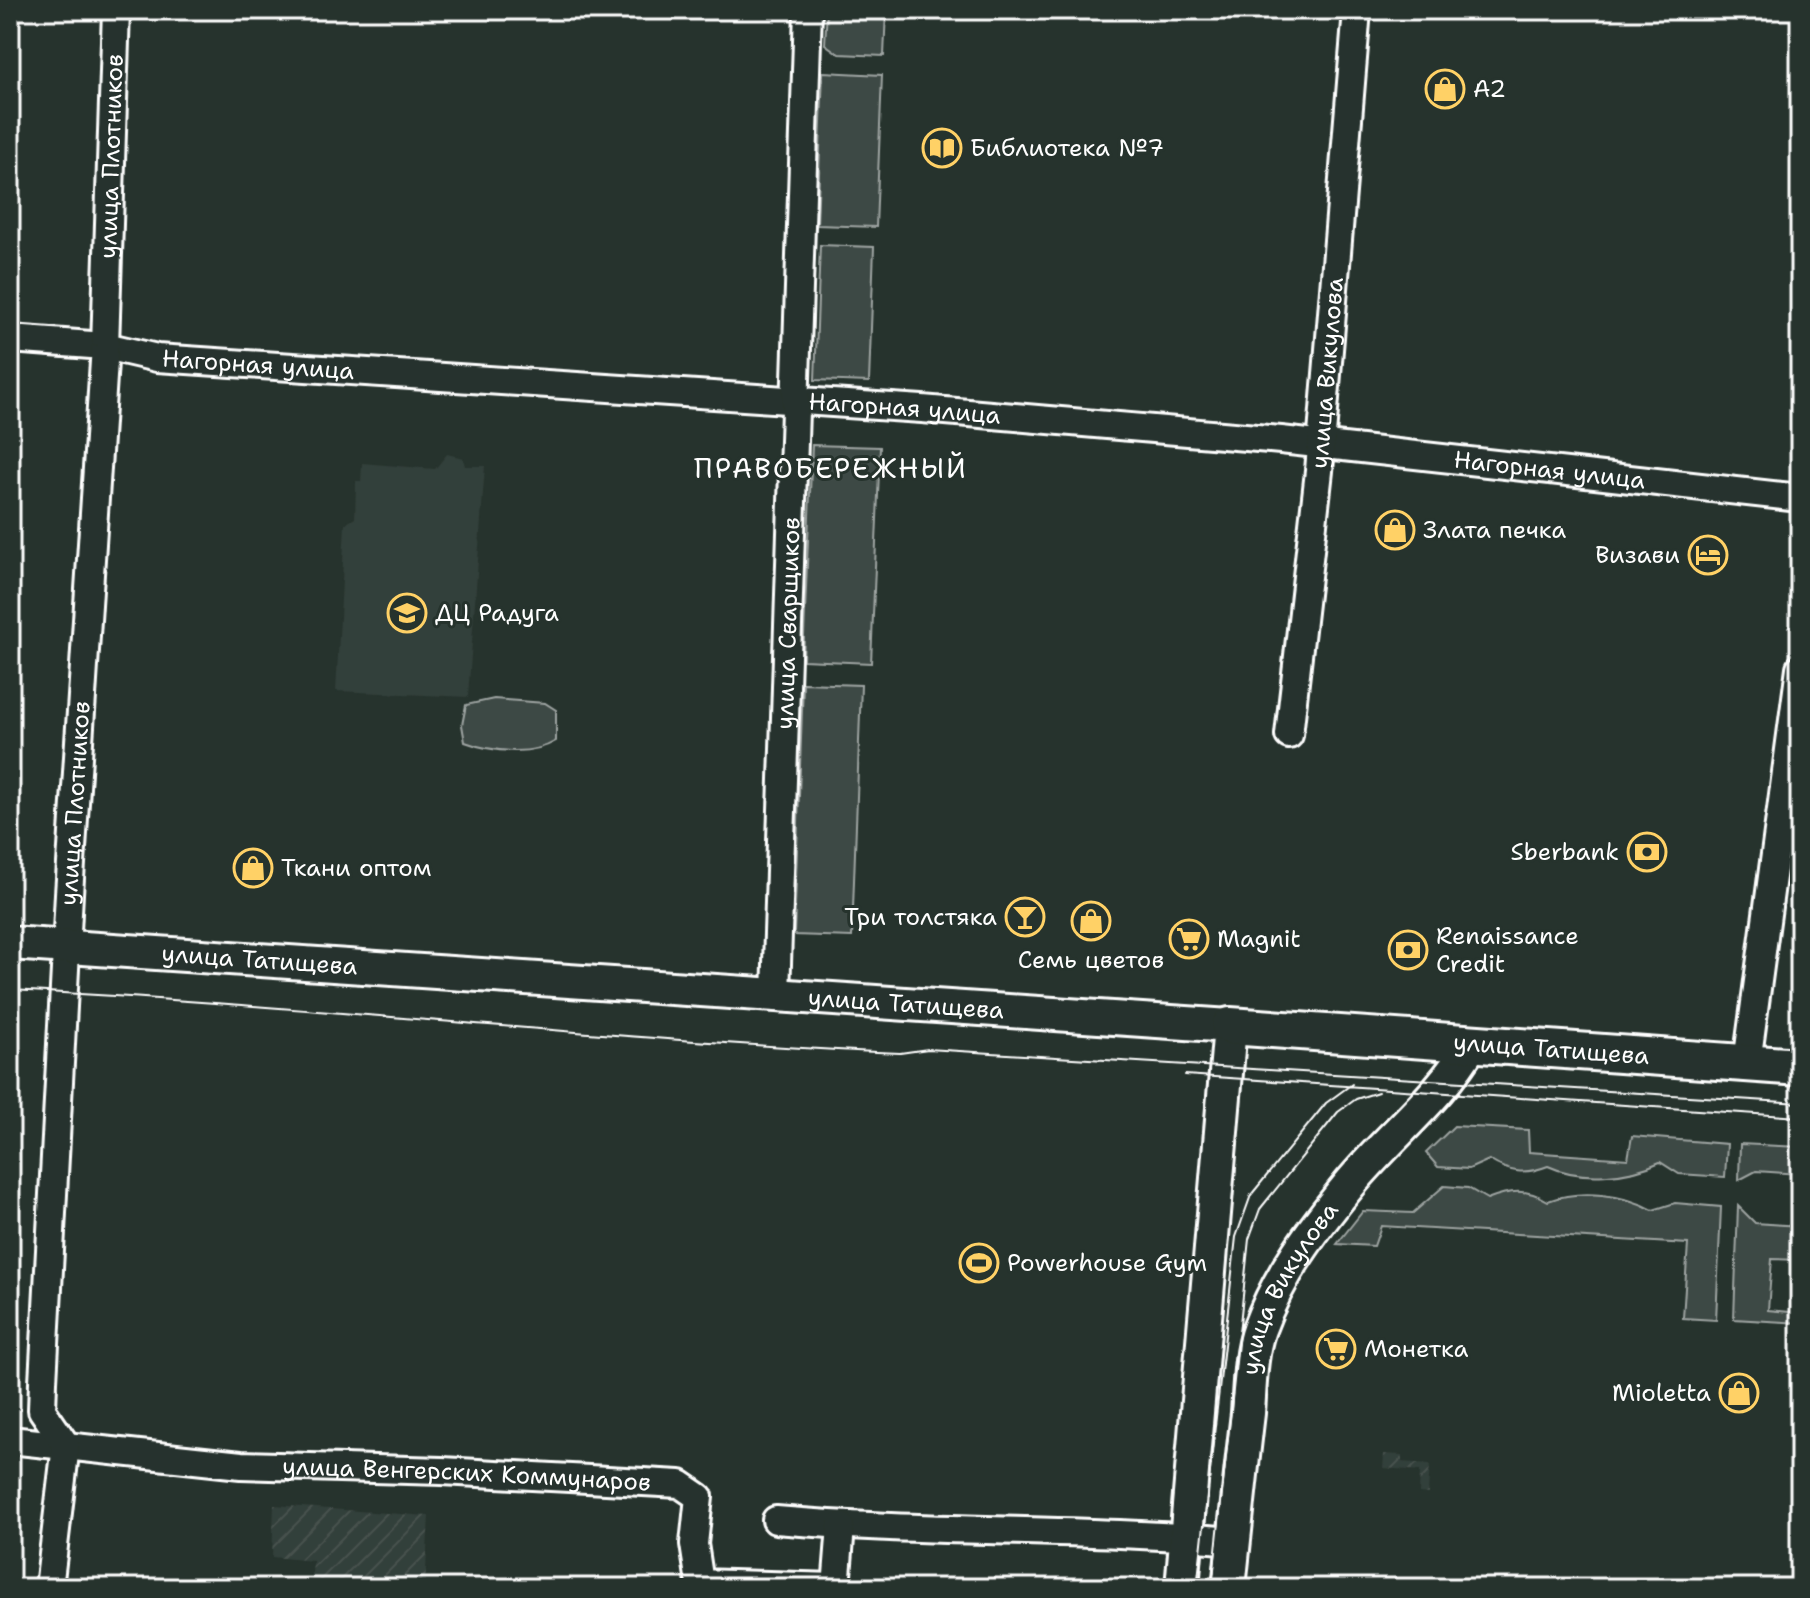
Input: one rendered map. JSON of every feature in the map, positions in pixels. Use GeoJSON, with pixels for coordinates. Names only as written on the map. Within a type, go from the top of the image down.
{"type":"FeatureCollection","features":[{"type":"Feature","properties":{"kind":"main road","name":"улица Татищева"},"geometry":{"type":"LineString","coordinates":[[1230,1026],[1800,1067]]}},
{"type":"Feature","properties":{"kind":"street","name":"улица Плотников"},"geometry":{"type":"LineString","coordinates":[[66,1445],[42,1410],[67,947],[105,346],[116,10]]}},
{"type":"Feature","properties":{"kind":"street","name":"улица Сварщиков"},"geometry":{"type":"LineString","coordinates":[[776,995],[808,10]]}},
{"type":"Feature","properties":{"kind":"street","name":"улица Викулова"},"geometry":{"type":"LineString","coordinates":[[1289,735],[1321,444],[1357,10]]}},
{"type":"Feature","properties":{"kind":"street","name":"Нагорная улица"},"geometry":{"type":"LineString","coordinates":[[10,339],[105,346],[157,358],[795,401],[1321,444],[1800,498]]}},
{"type":"Feature","properties":{"kind":"street"},"geometry":{"type":"LineString","coordinates":[[1747,1063],[1800,668]]}},
{"type":"Feature","properties":{"kind":"street","name":"улица Татищева"},"geometry":{"type":"LineString","coordinates":[[10,943],[1230,1026]]}},
{"type":"Feature","properties":{"kind":"street"},"geometry":{"type":"LineString","coordinates":[[1182,1588],[1230,1026]]}},
{"type":"Feature","properties":{"kind":"street","name":"улица Викулова"},"geometry":{"type":"LineString","coordinates":[[1229,1588],[1258,1332],[1270,1301],[1292,1260],[1349,1185],[1396,1132],[1451,1079],[1472,1043]]}},
{"type":"Feature","properties":{"kind":"street","name":"улица Венгерских Коммунаров"},"geometry":{"type":"LineString","coordinates":[[10,1440],[241,1465],[442,1471],[680,1484],[699,1497],[694,1544],[700,1583],[836,1588]]}},
{"type":"Feature","properties":{"kind":"street"},"geometry":{"type":"LineString","coordinates":[[49,1588],[66,1445]]}},
{"type":"Feature","properties":{"kind":"street"},"geometry":{"type":"LineString","coordinates":[[776,1520],[841,1526],[1234,1541]]}},
{"type":"Feature","properties":{"kind":"street"},"geometry":{"type":"LineString","coordinates":[[836,1588],[841,1526]]}},
{"type":"Feature","properties":{"kind":"shaded area"},"geometry":{"type":"Polygon","coordinates":[[[827,10],[886,10],[884,56],[839,54],[825,44],[827,10]]]}},
{"type":"Feature","properties":{"kind":"shaded area"},"geometry":{"type":"Polygon","coordinates":[[[823,72],[882,75],[876,227],[817,225],[823,72]]]}},
{"type":"Feature","properties":{"kind":"shaded area"},"geometry":{"type":"Polygon","coordinates":[[[820,245],[874,247],[869,382],[815,380],[820,245]]]}},
{"type":"Feature","properties":{"kind":"shaded area"},"geometry":{"type":"Polygon","coordinates":[[[812,445],[880,447],[871,663],[803,660],[812,445]]]}},
{"type":"Feature","properties":{"kind":"shaded area","name":"ДЦ Радуга"},"geometry":{"type":"Polygon","coordinates":[[[447,454],[463,458],[465,466],[485,466],[468,697],[336,691],[345,524],[355,518],[356,481],[361,481],[362,463],[435,469],[447,454]]]}},
{"type":"Feature","properties":{"kind":"shaded area"},"geometry":{"type":"Polygon","coordinates":[[[803,683],[861,685],[852,937],[794,935],[803,683]]]}},
{"type":"Feature","properties":{"kind":"shaded area"},"geometry":{"type":"Polygon","coordinates":[[[494,699],[545,703],[556,710],[556,741],[524,751],[487,748],[465,742],[462,725],[466,705],[494,699]]]}},
{"type":"Feature","properties":{"kind":"shaded area"},"geometry":{"type":"Polygon","coordinates":[[[1454,1126],[1528,1130],[1529,1152],[1628,1159],[1632,1136],[1727,1144],[1725,1177],[1679,1174],[1660,1162],[1634,1171],[1604,1175],[1575,1174],[1548,1166],[1518,1171],[1489,1160],[1469,1169],[1438,1167],[1426,1153],[1454,1126]]]}},
{"type":"Feature","properties":{"kind":"shaded area"},"geometry":{"type":"Polygon","coordinates":[[[1740,1144],[1800,1147],[1800,1174],[1756,1171],[1739,1180],[1740,1144]]]}},
{"type":"Feature","properties":{"kind":"shaded area"},"geometry":{"type":"Polygon","coordinates":[[[1444,1186],[1468,1188],[1487,1199],[1518,1192],[1548,1201],[1588,1194],[1629,1200],[1653,1210],[1675,1203],[1721,1207],[1716,1320],[1683,1318],[1688,1244],[1381,1226],[1374,1246],[1337,1244],[1363,1211],[1413,1213],[1444,1186]]]}},
{"type":"Feature","properties":{"kind":"shaded area"},"geometry":{"type":"Polygon","coordinates":[[[1738,1206],[1755,1223],[1800,1226],[1800,1260],[1772,1259],[1768,1310],[1800,1313],[1800,1323],[1734,1319],[1738,1206]]]}},
{"type":"Feature","properties":{"kind":"shaded area"},"geometry":{"type":"Polygon","coordinates":[[[1384,1454],[1402,1455],[1402,1462],[1430,1464],[1428,1494],[1419,1493],[1420,1471],[1383,1468],[1384,1454]]]}},
{"type":"Feature","properties":{"kind":"shaded area"},"geometry":{"type":"Polygon","coordinates":[[[274,1505],[429,1516],[425,1588],[311,1588],[313,1561],[272,1557],[274,1505]]]}},
{"type":"Feature","properties":{"kind":"tram line"},"geometry":{"type":"LineString","coordinates":[[10,990],[789,1047],[900,1053],[928,1049],[1800,1103]]}},
{"type":"Feature","properties":{"kind":"tram line"},"geometry":{"type":"LineString","coordinates":[[1185,1075],[1800,1117]]}},
{"type":"Feature","properties":{"kind":"tram line"},"geometry":{"type":"LineString","coordinates":[[1197,1588],[1236,1237],[1251,1195],[1326,1103],[1352,1084]]}},
{"type":"Feature","properties":{"kind":"tram line"},"geometry":{"type":"LineString","coordinates":[[1212,1588],[1249,1239],[1260,1209],[1338,1112],[1356,1099],[1378,1092]]}},
{"type":"Feature","properties":{"kind":"place","name":"А2"},"geometry":{"type":"Point","coordinates":[1445,89]}},
{"type":"Feature","properties":{"kind":"place","name":"Библиотека №7"},"geometry":{"type":"Point","coordinates":[942,148]}},
{"type":"Feature","properties":{"kind":"place","name":"Злата печка"},"geometry":{"type":"Point","coordinates":[1395,530]}},
{"type":"Feature","properties":{"kind":"place","name":"Визави"},"geometry":{"type":"Point","coordinates":[1708,555]}},
{"type":"Feature","properties":{"kind":"place","name":"ДЦ Радуга"},"geometry":{"type":"Point","coordinates":[407,613]}},
{"type":"Feature","properties":{"kind":"place","name":"Sberbank"},"geometry":{"type":"Point","coordinates":[1647,852]}},
{"type":"Feature","properties":{"kind":"place","name":"Ткани оптом"},"geometry":{"type":"Point","coordinates":[253,868]}},
{"type":"Feature","properties":{"kind":"place","name":"Три толстяка"},"geometry":{"type":"Point","coordinates":[1025,917]}},
{"type":"Feature","properties":{"kind":"place","name":"Семь цветов"},"geometry":{"type":"Point","coordinates":[1091,921]}},
{"type":"Feature","properties":{"kind":"place","name":"Magnit"},"geometry":{"type":"Point","coordinates":[1189,939]}},
{"type":"Feature","properties":{"kind":"place","name":"Renaissance Credit"},"geometry":{"type":"Point","coordinates":[1408,950]}},
{"type":"Feature","properties":{"kind":"place","name":"Powerhouse Gym"},"geometry":{"type":"Point","coordinates":[979,1263]}},
{"type":"Feature","properties":{"kind":"place","name":"Монетка"},"geometry":{"type":"Point","coordinates":[1336,1349]}},
{"type":"Feature","properties":{"kind":"place","name":"Mioletta"},"geometry":{"type":"Point","coordinates":[1739,1393]}},
{"type":"Feature","properties":{"kind":"district","name":"ПРАВОБЕРЕЖНЫЙ"},"geometry":{"type":"Point","coordinates":[831,468]}}]}
